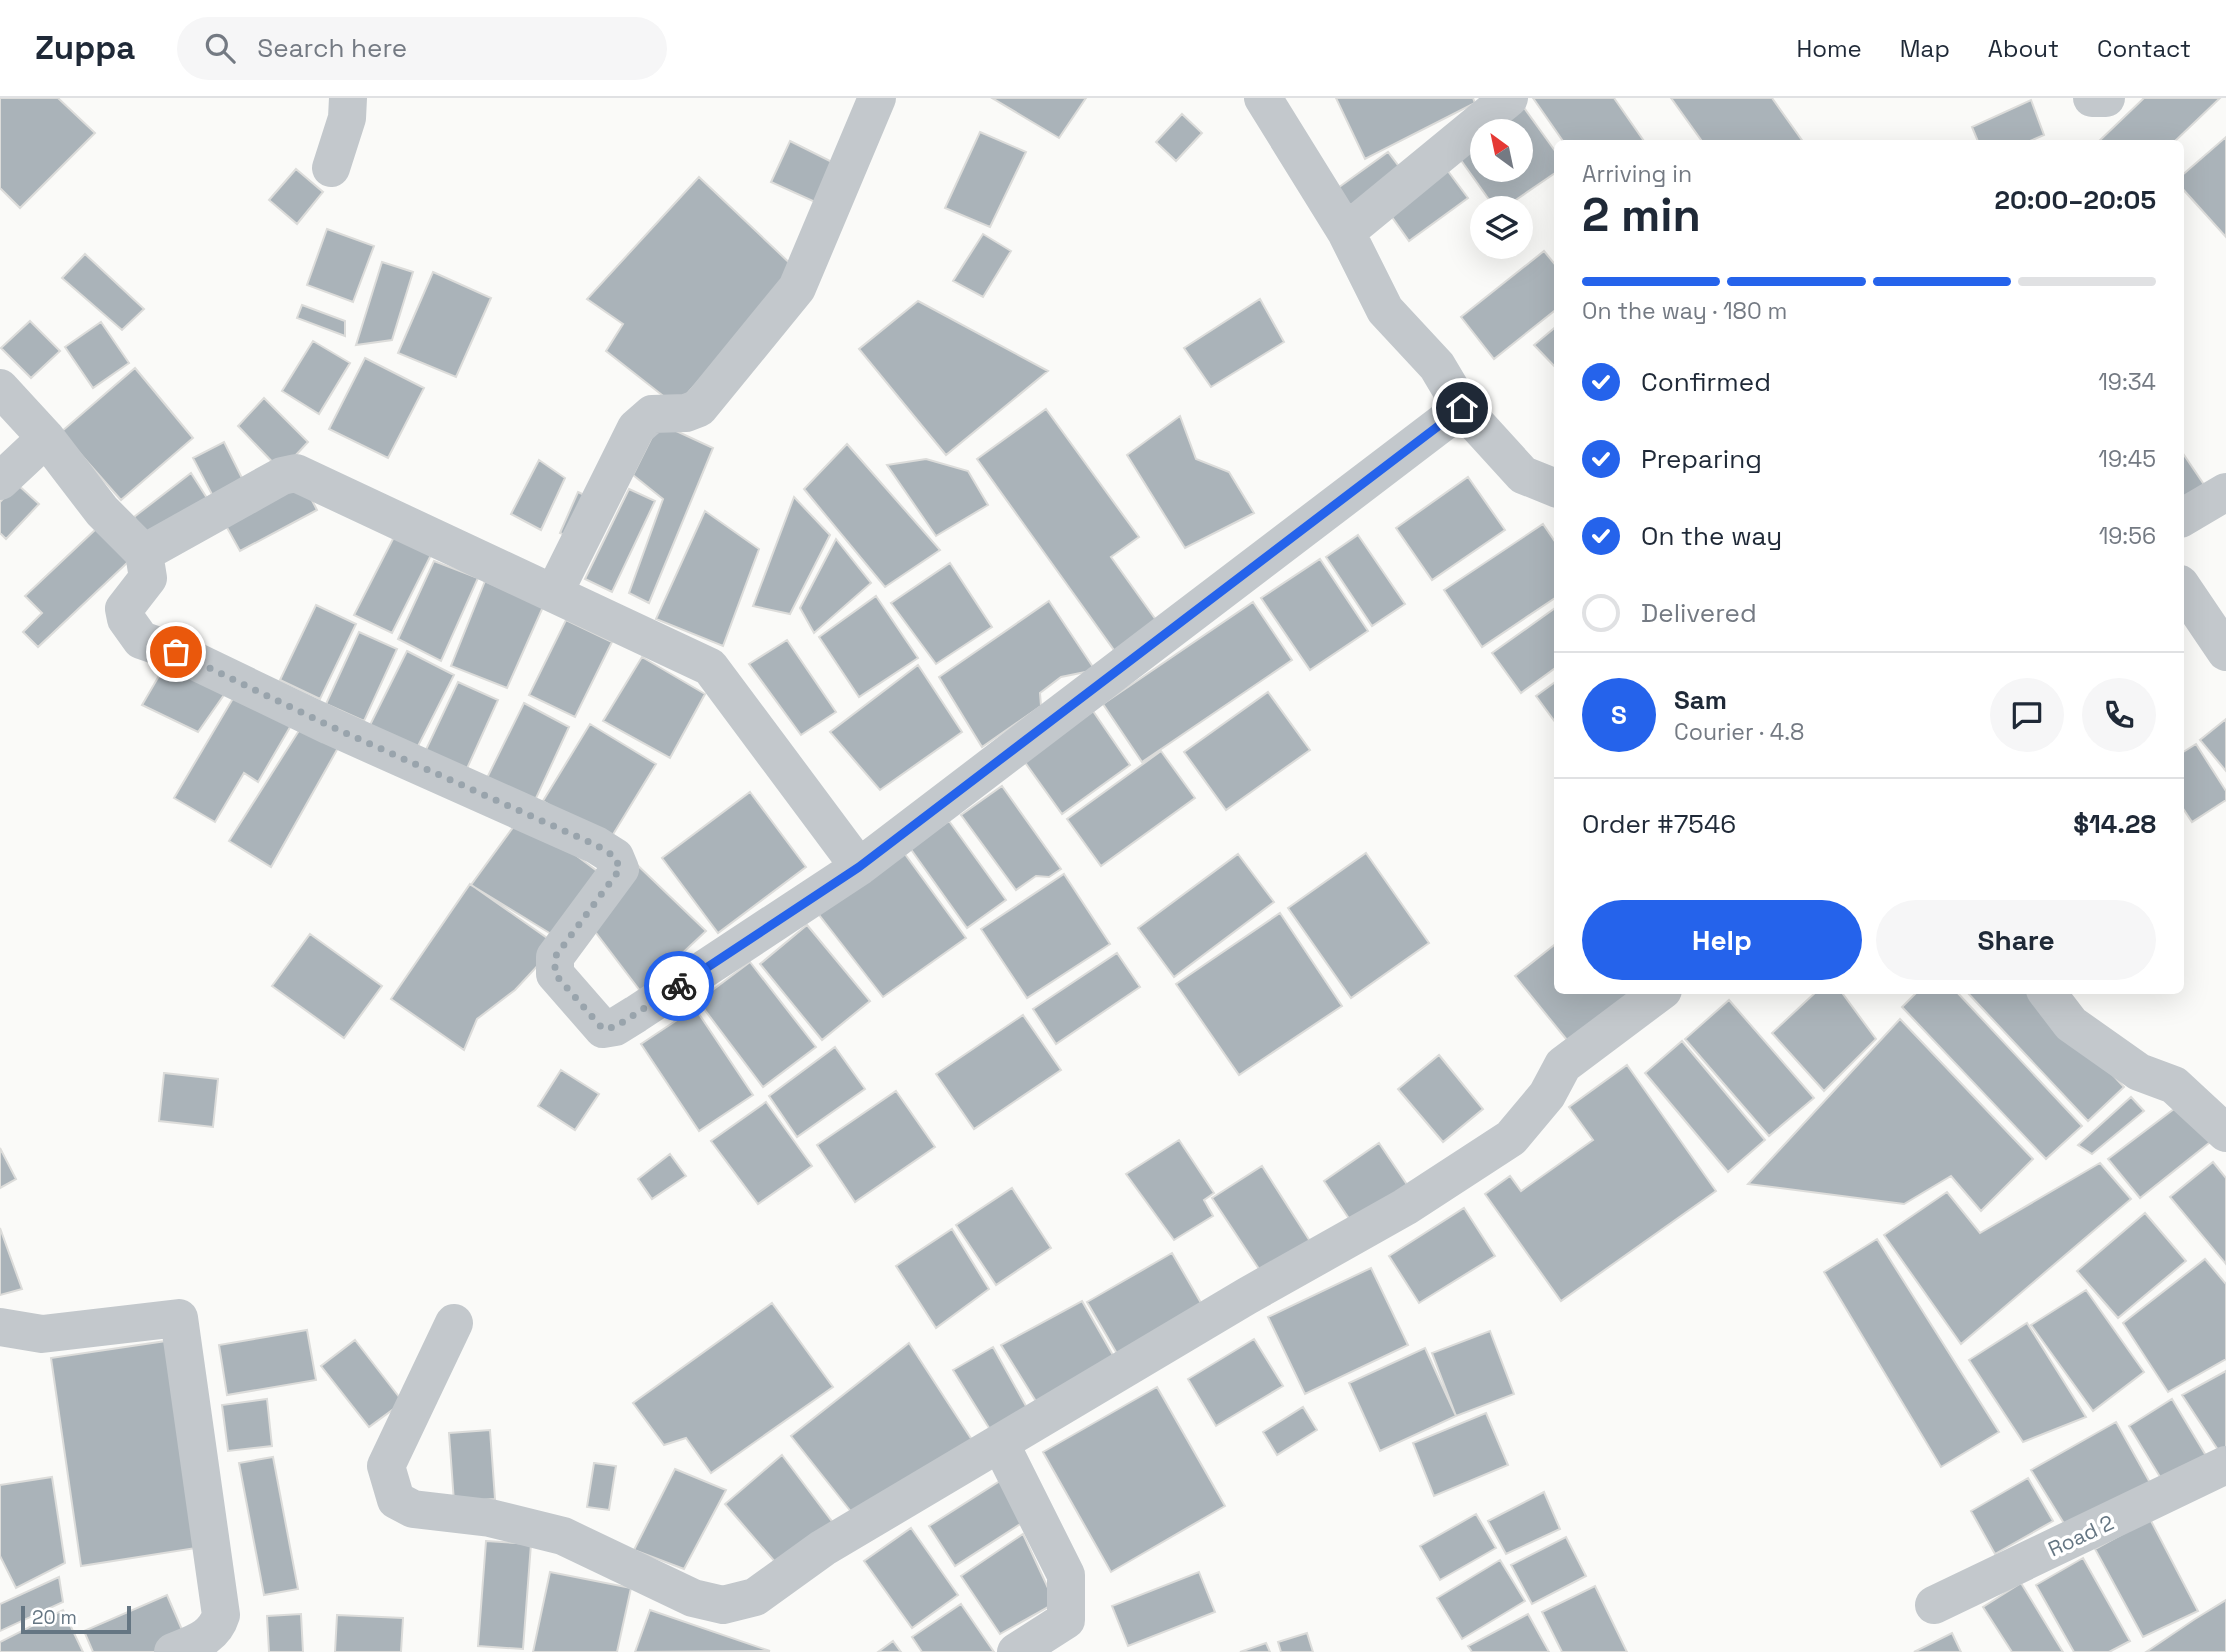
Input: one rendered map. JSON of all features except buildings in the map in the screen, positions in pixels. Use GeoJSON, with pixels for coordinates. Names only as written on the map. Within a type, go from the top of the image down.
{"type":"FeatureCollection","features":[{"type":"Feature","properties":{"kind":"street"},"geometry":{"type":"LineString","coordinates":[[331,168],[347,118],[348,98]]}},
{"type":"Feature","properties":{"kind":"street"},"geometry":{"type":"LineString","coordinates":[[554,593],[636,428],[652,414],[685,413],[699,408],[797,288],[877,98]]}},
{"type":"Feature","properties":{"kind":"street"},"geometry":{"type":"LineString","coordinates":[[1263,98],[1346,232],[1385,310],[1437,366],[1462,408],[1523,475],[1554,487]]}},
{"type":"Feature","properties":{"kind":"street"},"geometry":{"type":"LineString","coordinates":[[1346,232],[1509,98]]}},
{"type":"Feature","properties":{"kind":"street"},"geometry":{"type":"LineString","coordinates":[[2092,98],[2106,98]]}},
{"type":"Feature","properties":{"kind":"street"},"geometry":{"type":"LineString","coordinates":[[0,388],[46,438],[102,511],[144,553],[148,578],[124,608],[126,620],[141,640],[176,652],[330,726],[464,784],[615,857],[620,869],[555,957],[555,974],[603,1029],[615,1027],[636,1014],[859,867],[1462,408]]}},
{"type":"Feature","properties":{"kind":"street"},"geometry":{"type":"LineString","coordinates":[[0,481],[46,438]]}},
{"type":"Feature","properties":{"kind":"street"},"geometry":{"type":"LineString","coordinates":[[144,553],[282,476],[296,473],[710,667],[859,867]]}},
{"type":"Feature","properties":{"kind":"street"},"geometry":{"type":"LineString","coordinates":[[2184,517],[2226,492]]}},
{"type":"Feature","properties":{"kind":"street"},"geometry":{"type":"LineString","coordinates":[[2184,590],[2226,652]]}},
{"type":"Feature","properties":{"kind":"street"},"geometry":{"type":"LineString","coordinates":[[454,1323],[386,1466],[396,1500],[413,1508],[490,1518],[563,1536],[703,1600],[723,1605],[755,1597],[823,1548],[1405,1207],[1511,1138],[1547,1095],[1563,1065],[1658,994]]}},
{"type":"Feature","properties":{"kind":"street"},"geometry":{"type":"LineString","coordinates":[[2049,994],[2082,1032],[2139,1072],[2174,1086],[2226,1133]]}},
{"type":"Feature","properties":{"kind":"street"},"geometry":{"type":"LineString","coordinates":[[0,1327],[42,1334],[179,1318],[221,1615],[218,1627],[208,1636],[173,1652]]}},
{"type":"Feature","properties":{"kind":"street"},"geometry":{"type":"LineString","coordinates":[[1000,1443],[1066,1575],[1066,1620],[1016,1652]]}},
{"type":"Feature","properties":{"kind":"street","name":"Road 2"},"geometry":{"type":"LineString","coordinates":[[1934,1605],[2221,1480]]}},
{"type":"Feature","properties":{"kind":"way so far"},"geometry":{"type":"LineString","coordinates":[[176,652],[330,726],[596,845],[615,857],[620,869],[555,957],[555,974],[603,1029],[615,1027],[679,986]]}},
{"type":"Feature","properties":{"kind":"route"},"geometry":{"type":"LineString","coordinates":[[679,986],[859,867],[1462,408]]}}]}
